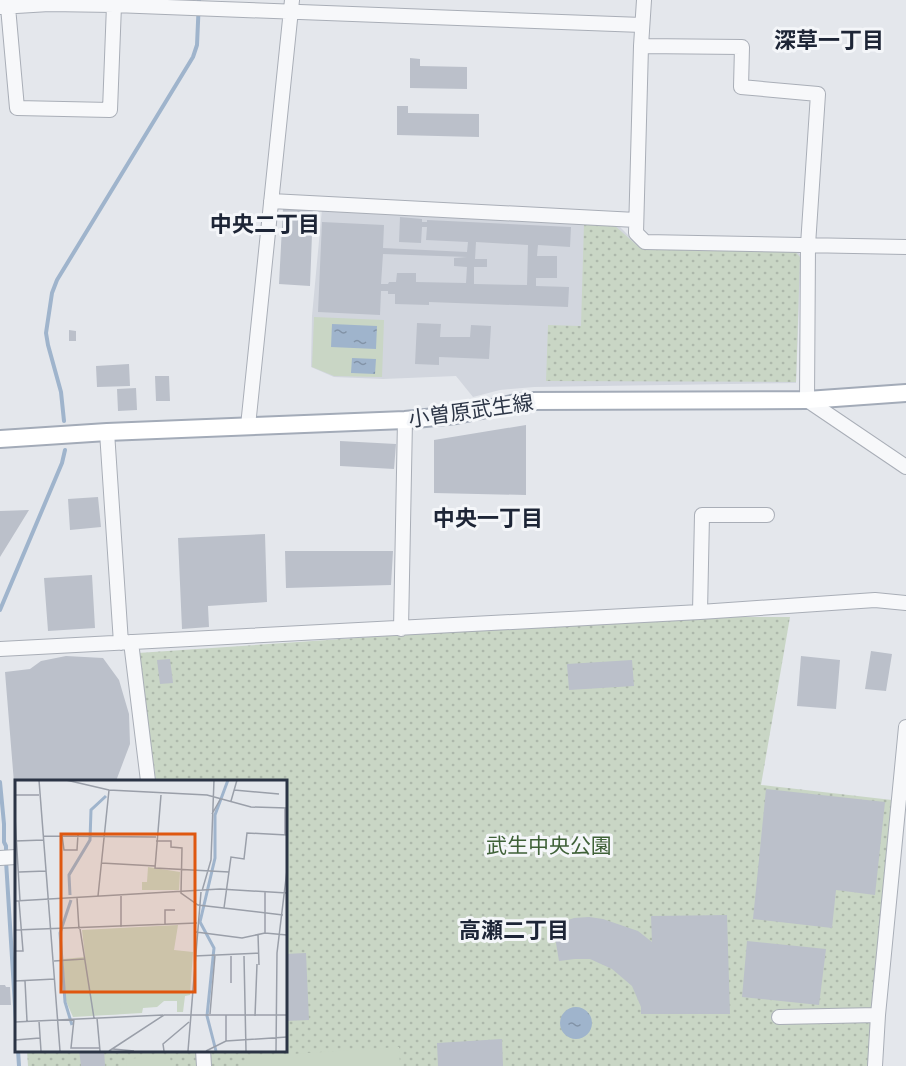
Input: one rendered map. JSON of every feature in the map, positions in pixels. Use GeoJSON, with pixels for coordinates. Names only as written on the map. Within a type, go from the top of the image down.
{"type":"FeatureCollection","features":[{"type":"Feature","properties":{"kind":"main road","name":"小曽原武生線"},"geometry":{"type":"LineString","coordinates":[[0,439],[107,432],[405,420],[456,415],[527,401],[807,400],[906,393]]}},
{"type":"Feature","properties":{"kind":"street"},"geometry":{"type":"LineString","coordinates":[[644,0],[636,233],[645,242],[906,247]]}},
{"type":"Feature","properties":{"kind":"street"},"geometry":{"type":"LineString","coordinates":[[114,5],[110,110],[17,108],[4,7],[49,4],[292,6],[642,25]]}},
{"type":"Feature","properties":{"kind":"street"},"geometry":{"type":"LineString","coordinates":[[248,426],[292,6]]}},
{"type":"Feature","properties":{"kind":"street"},"geometry":{"type":"LineString","coordinates":[[642,46],[741,47],[741,87],[818,94],[808,244],[807,400],[906,467]]}},
{"type":"Feature","properties":{"kind":"street"},"geometry":{"type":"LineString","coordinates":[[271,201],[636,219]]}},
{"type":"Feature","properties":{"kind":"street"},"geometry":{"type":"LineString","coordinates":[[401,629],[405,420]]}},
{"type":"Feature","properties":{"kind":"street"},"geometry":{"type":"LineString","coordinates":[[107,432],[126,642],[148,780]]}},
{"type":"Feature","properties":{"kind":"street"},"geometry":{"type":"LineString","coordinates":[[700,612],[702,515],[767,515]]}},
{"type":"Feature","properties":{"kind":"street"},"geometry":{"type":"LineString","coordinates":[[0,649],[401,629],[875,600],[906,603]]}},
{"type":"Feature","properties":{"kind":"street"},"geometry":{"type":"LineString","coordinates":[[875,1066],[878,1015],[901,825],[906,727]]}},
{"type":"Feature","properties":{"kind":"street"},"geometry":{"type":"LineString","coordinates":[[0,858],[15,857]]}},
{"type":"Feature","properties":{"kind":"street"},"geometry":{"type":"LineString","coordinates":[[779,1017],[878,1015]]}},
{"type":"Feature","properties":{"kind":"street"},"geometry":{"type":"LineString","coordinates":[[203,1051],[204,1066]]}},
{"type":"Feature","properties":{"kind":"shaded area"},"geometry":{"type":"Polygon","coordinates":[[[322,209],[615,222],[640,247],[795,249],[801,255],[796,383],[534,387],[500,390],[473,397],[456,376],[383,379],[334,377],[311,367],[312,316],[322,209]]]}},
{"type":"Feature","properties":{"kind":"green space"},"geometry":{"type":"Polygon","coordinates":[[[584,223],[614,225],[640,248],[794,250],[800,257],[796,382],[546,381],[548,325],[581,326],[584,223]]]}},
{"type":"Feature","properties":{"kind":"green space"},"geometry":{"type":"Polygon","coordinates":[[[314,317],[384,320],[382,377],[334,376],[312,367],[314,317]]]}},
{"type":"Feature","properties":{"kind":"green space","name":"武生中央公園"},"geometry":{"type":"Polygon","coordinates":[[[703,617],[790,617],[761,785],[892,800],[870,1066],[28,1066],[27,1051],[286,1051],[286,780],[156,780],[138,653],[703,617]]]}},
{"type":"Feature","properties":{"kind":"green space"},"geometry":{"type":"Polygon","coordinates":[[[399,1047],[400,1066],[247,1066],[246,1057],[399,1047]]]}},
{"type":"Feature","properties":{"kind":"green space"},"geometry":{"type":"Polygon","coordinates":[[[170,1055],[171,1066],[127,1066],[126,1059],[170,1055]]]}},
{"type":"Feature","properties":{"kind":"water"},"geometry":{"type":"Polygon","coordinates":[[[332,324],[377,326],[376,349],[331,347],[332,324]]]}},
{"type":"Feature","properties":{"kind":"water"},"geometry":{"type":"Polygon","coordinates":[[[352,358],[376,359],[375,374],[351,373],[352,358]]]}},
{"type":"Feature","properties":{"kind":"water"},"geometry":{"type":"Polygon","coordinates":[[[576,1007],[588,1011],[592,1023],[588,1035],[576,1039],[564,1035],[560,1023],[564,1011],[576,1007]]]}},
{"type":"Feature","properties":{"kind":"building"},"geometry":{"type":"Polygon","coordinates":[[[410,58],[420,59],[420,66],[467,67],[467,89],[410,88],[410,58]]]}},
{"type":"Feature","properties":{"kind":"building"},"geometry":{"type":"Polygon","coordinates":[[[397,106],[408,106],[408,113],[479,114],[479,137],[397,135],[397,106]]]}},
{"type":"Feature","properties":{"kind":"building"},"geometry":{"type":"Polygon","coordinates":[[[283,208],[313,209],[310,286],[279,284],[283,208]]]}},
{"type":"Feature","properties":{"kind":"building"},"geometry":{"type":"Polygon","coordinates":[[[400,217],[422,219],[422,222],[427,222],[427,220],[571,227],[570,247],[538,245],[537,256],[557,256],[557,278],[536,278],[536,286],[569,287],[568,307],[429,302],[429,305],[395,304],[395,294],[381,291],[380,315],[318,312],[322,222],[384,225],[383,248],[467,252],[468,242],[426,240],[427,227],[422,227],[421,243],[399,242],[400,217]],[[476,242],[475,259],[487,259],[487,267],[474,267],[474,284],[527,285],[528,245],[476,242]],[[383,254],[381,284],[396,282],[397,273],[416,273],[416,282],[466,283],[467,267],[454,266],[454,258],[467,257],[383,254]]]}},
{"type":"Feature","properties":{"kind":"building"},"geometry":{"type":"Polygon","coordinates":[[[417,323],[441,324],[440,337],[470,337],[471,325],[491,326],[489,359],[439,357],[439,365],[415,364],[417,323]]]}},
{"type":"Feature","properties":{"kind":"building"},"geometry":{"type":"Polygon","coordinates":[[[69,330],[76,331],[76,341],[69,341],[69,330]]]}},
{"type":"Feature","properties":{"kind":"building"},"geometry":{"type":"Polygon","coordinates":[[[129,364],[130,386],[97,387],[96,366],[129,364]]]}},
{"type":"Feature","properties":{"kind":"building"},"geometry":{"type":"Polygon","coordinates":[[[155,376],[169,376],[170,401],[156,401],[155,376]]]}},
{"type":"Feature","properties":{"kind":"building"},"geometry":{"type":"Polygon","coordinates":[[[136,388],[137,410],[118,411],[117,389],[136,388]]]}},
{"type":"Feature","properties":{"kind":"building"},"geometry":{"type":"Polygon","coordinates":[[[526,425],[526,495],[434,493],[434,440],[526,425]]]}},
{"type":"Feature","properties":{"kind":"building"},"geometry":{"type":"Polygon","coordinates":[[[340,441],[396,444],[394,469],[340,466],[340,441]]]}},
{"type":"Feature","properties":{"kind":"building"},"geometry":{"type":"Polygon","coordinates":[[[98,497],[101,527],[70,530],[68,499],[98,497]]]}},
{"type":"Feature","properties":{"kind":"building"},"geometry":{"type":"Polygon","coordinates":[[[29,510],[0,557],[0,511],[29,510]]]}},
{"type":"Feature","properties":{"kind":"building"},"geometry":{"type":"Polygon","coordinates":[[[265,534],[267,602],[208,606],[209,627],[182,629],[178,538],[265,534]]]}},
{"type":"Feature","properties":{"kind":"building"},"geometry":{"type":"Polygon","coordinates":[[[285,551],[393,551],[391,585],[286,588],[285,551]]]}},
{"type":"Feature","properties":{"kind":"building"},"geometry":{"type":"Polygon","coordinates":[[[92,575],[95,628],[48,631],[44,578],[92,575]]]}},
{"type":"Feature","properties":{"kind":"building"},"geometry":{"type":"Polygon","coordinates":[[[871,651],[892,654],[886,691],[865,689],[871,651]]]}},
{"type":"Feature","properties":{"kind":"building"},"geometry":{"type":"Polygon","coordinates":[[[66,656],[103,658],[119,680],[129,714],[130,744],[116,780],[15,780],[15,795],[5,672],[30,669],[41,661],[66,656]]]}},
{"type":"Feature","properties":{"kind":"building"},"geometry":{"type":"Polygon","coordinates":[[[801,656],[840,660],[836,709],[797,706],[801,656]]]}},
{"type":"Feature","properties":{"kind":"building"},"geometry":{"type":"Polygon","coordinates":[[[170,659],[173,683],[160,684],[157,660],[170,659]]]}},
{"type":"Feature","properties":{"kind":"building"},"geometry":{"type":"Polygon","coordinates":[[[632,660],[634,686],[569,690],[567,664],[632,660]]]}},
{"type":"Feature","properties":{"kind":"building"},"geometry":{"type":"Polygon","coordinates":[[[766,789],[885,802],[875,895],[836,890],[832,928],[753,919],[766,789]]]}},
{"type":"Feature","properties":{"kind":"building"},"geometry":{"type":"Polygon","coordinates":[[[727,915],[730,1014],[641,1014],[641,1007],[632,986],[612,969],[590,959],[559,961],[553,925],[574,918],[603,919],[638,931],[652,942],[651,916],[727,915]]]}},
{"type":"Feature","properties":{"kind":"building"},"geometry":{"type":"Polygon","coordinates":[[[747,941],[826,949],[819,1005],[742,997],[747,941]]]}},
{"type":"Feature","properties":{"kind":"building"},"geometry":{"type":"Polygon","coordinates":[[[306,953],[309,1020],[286,1021],[286,954],[306,953]]]}},
{"type":"Feature","properties":{"kind":"building"},"geometry":{"type":"Polygon","coordinates":[[[0,985],[10,987],[11,1005],[0,1005],[0,985]]]}},
{"type":"Feature","properties":{"kind":"building"},"geometry":{"type":"Polygon","coordinates":[[[502,1039],[503,1066],[438,1066],[437,1043],[502,1039]]]}},
{"type":"Feature","properties":{"kind":"building"},"geometry":{"type":"Polygon","coordinates":[[[79,1051],[104,1051],[105,1066],[81,1066],[79,1051]]]}},
{"type":"Feature","properties":{"kind":"waterway"},"geometry":{"type":"LineString","coordinates":[[64,421],[61,392],[46,333],[52,293],[57,280],[193,57],[197,45],[199,0]]}},
{"type":"Feature","properties":{"kind":"waterway"},"geometry":{"type":"LineString","coordinates":[[0,610],[62,463],[65,450]]}},
{"type":"Feature","properties":{"kind":"waterway"},"geometry":{"type":"LineString","coordinates":[[0,782],[6,854]]}},
{"type":"Feature","properties":{"kind":"waterway"},"geometry":{"type":"LineString","coordinates":[[6,861],[15,1006]]}},
{"type":"Feature","properties":{"kind":"waterway"},"geometry":{"type":"LineString","coordinates":[[18,1051],[19,1066]]}},
{"type":"Feature","properties":{"kind":"district","name":"深草一丁目"},"geometry":{"type":"Point","coordinates":[829,40]}},
{"type":"Feature","properties":{"kind":"district","name":"中央二丁目"},"geometry":{"type":"Point","coordinates":[265,224]}},
{"type":"Feature","properties":{"kind":"district","name":"中央一丁目"},"geometry":{"type":"Point","coordinates":[488,518]}},
{"type":"Feature","properties":{"kind":"district","name":"高瀬二丁目"},"geometry":{"type":"Point","coordinates":[514,930]}}]}
